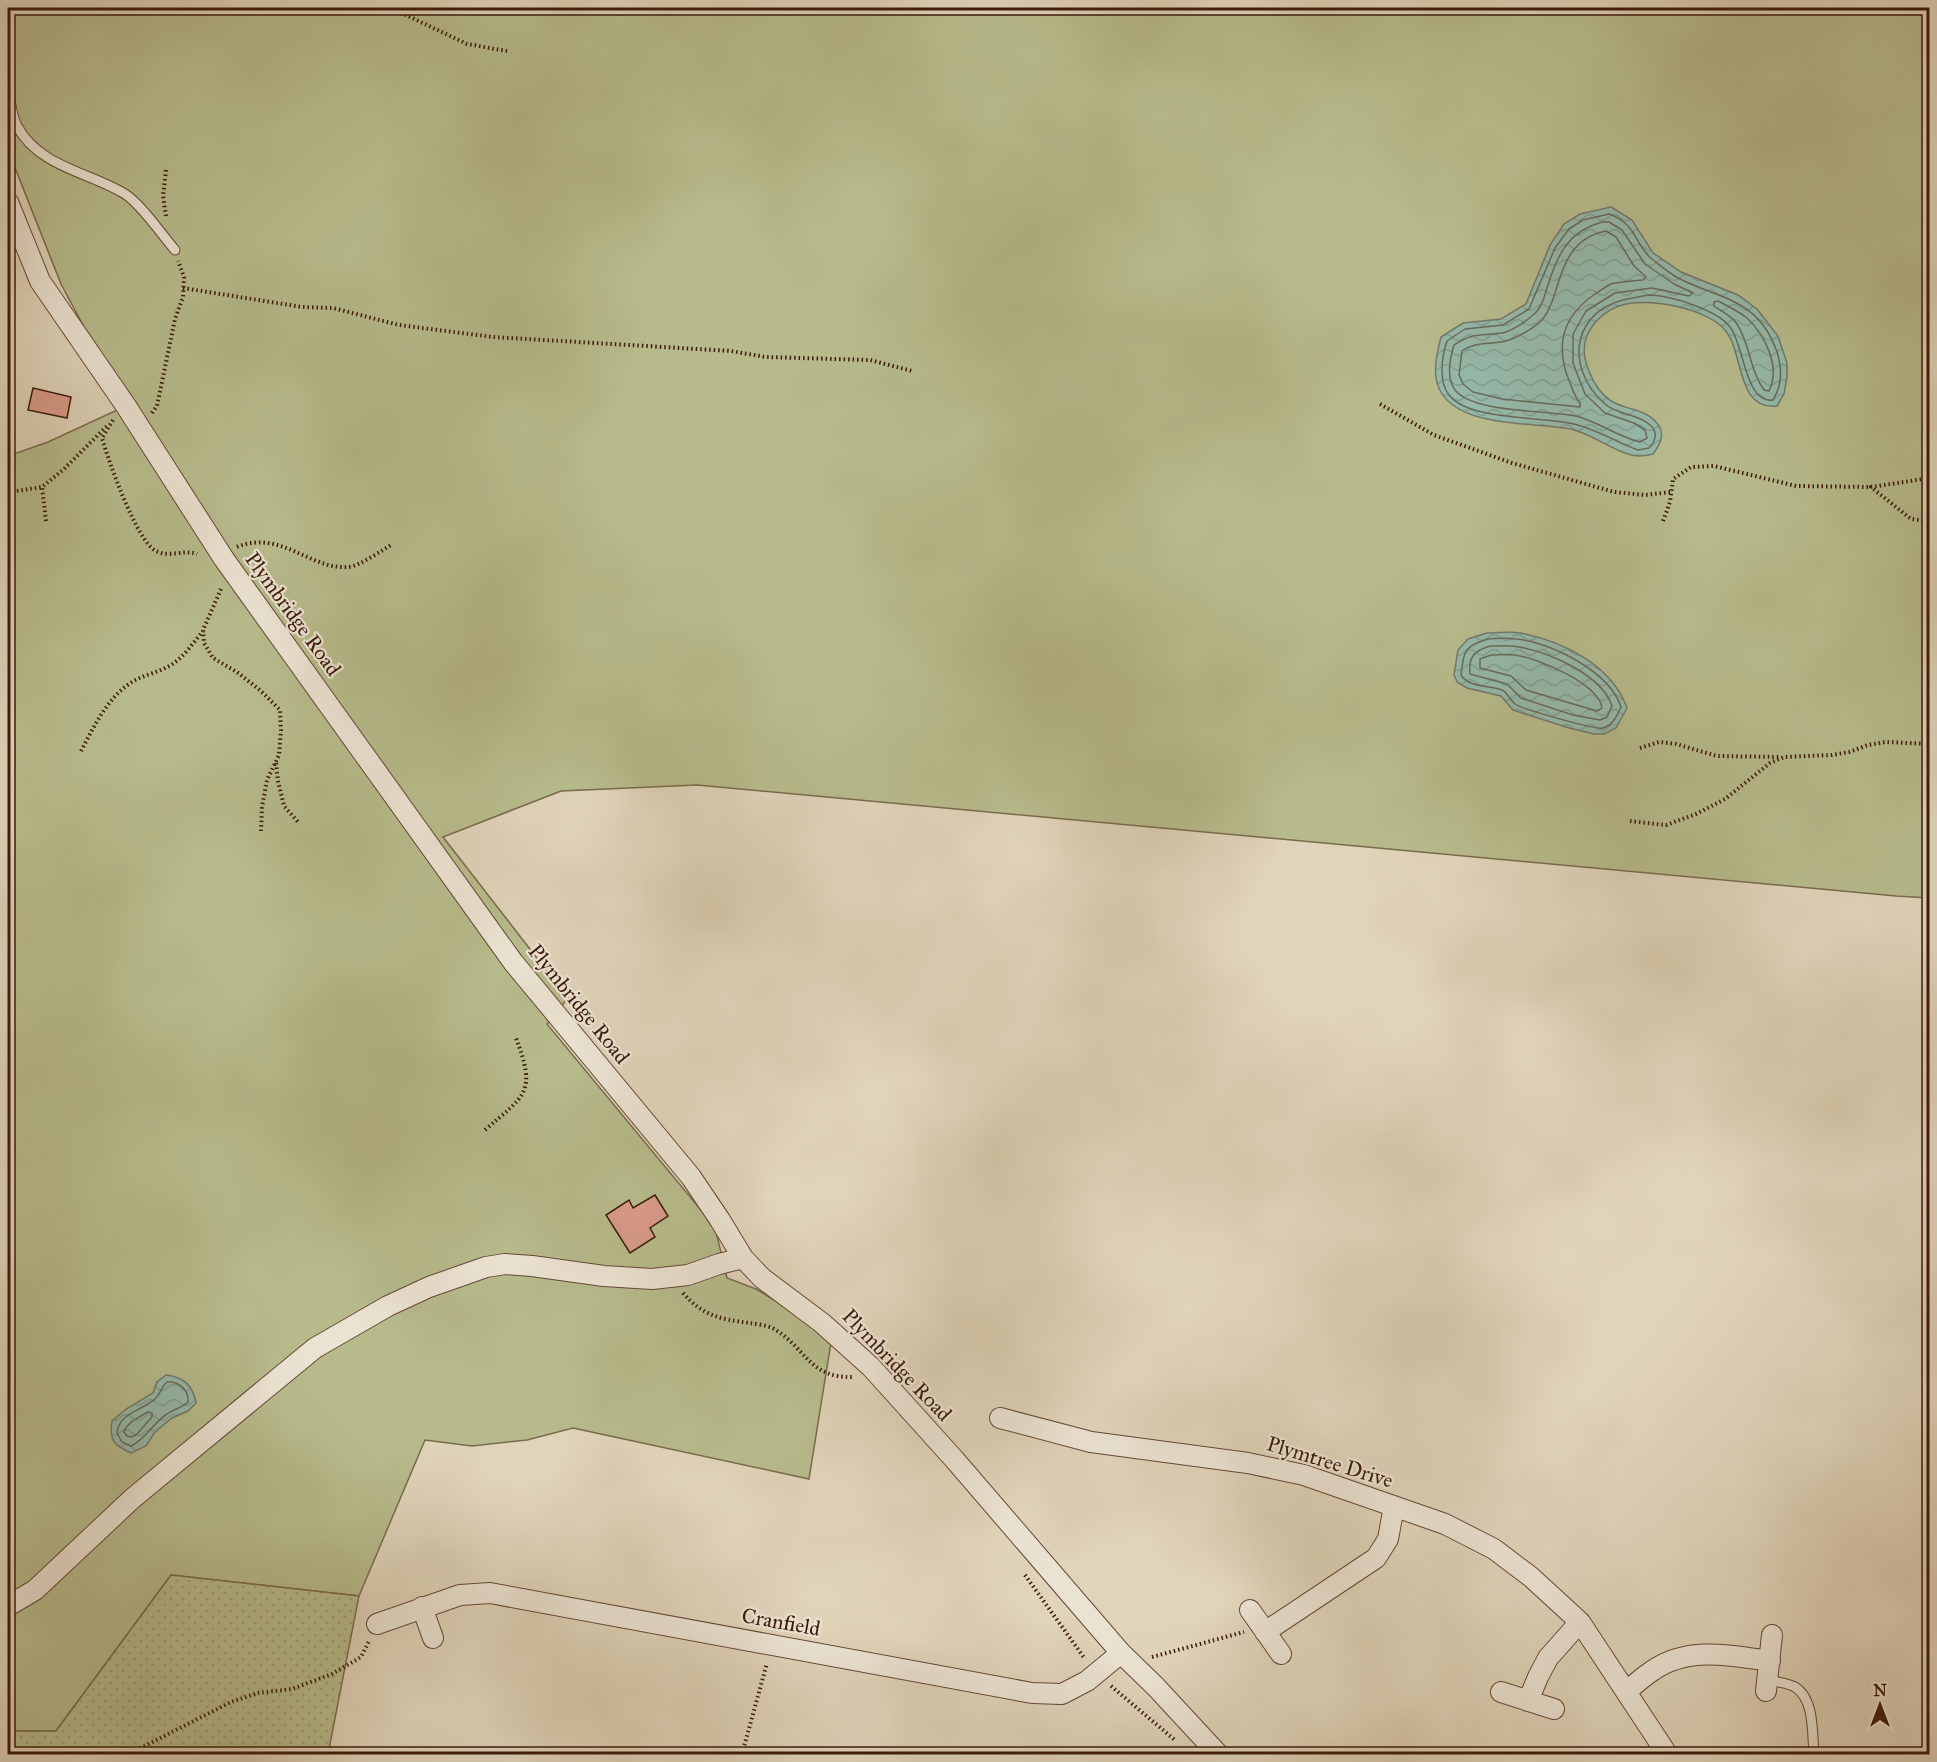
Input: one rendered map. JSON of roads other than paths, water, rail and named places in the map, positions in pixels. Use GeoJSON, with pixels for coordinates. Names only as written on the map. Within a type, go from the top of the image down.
{"type":"FeatureCollection","features":[{"type":"Feature","properties":{"kind":"street","name":"Plymbridge Road"},"geometry":{"type":"LineString","coordinates":[[8,202],[40,281],[126,406],[224,559],[513,962],[691,1178],[744,1258],[762,1278],[822,1323],[871,1367],[1126,1658],[1156,1687],[1218,1755]]}},
{"type":"Feature","properties":{"kind":"street"},"geometry":{"type":"LineString","coordinates":[[8,1606],[35,1590],[133,1498],[315,1348],[388,1306],[429,1287],[486,1267],[505,1264],[604,1276],[652,1279],[687,1275],[744,1258]]}},
{"type":"Feature","properties":{"kind":"street","name":"Plymtree Drive"},"geometry":{"type":"LineString","coordinates":[[1000,1418],[1091,1442],[1248,1463],[1304,1475],[1444,1524],[1494,1549],[1531,1577],[1580,1622],[1627,1691],[1666,1755]]}},
{"type":"Feature","properties":{"kind":"street"},"geometry":{"type":"LineString","coordinates":[[1265,1632],[1376,1558],[1388,1539],[1394,1506]]}},
{"type":"Feature","properties":{"kind":"street","name":"Cranfield"},"geometry":{"type":"LineString","coordinates":[[377,1624],[460,1595],[490,1593],[1032,1693],[1062,1694],[1087,1681],[1095,1673],[1126,1658]]}},
{"type":"Feature","properties":{"kind":"street"},"geometry":{"type":"LineString","coordinates":[[422,1608],[433,1638]]}},
{"type":"Feature","properties":{"kind":"street"},"geometry":{"type":"LineString","coordinates":[[1250,1610],[1281,1654]]}},
{"type":"Feature","properties":{"kind":"street"},"geometry":{"type":"LineString","coordinates":[[1528,1701],[1548,1658],[1580,1622]]}},
{"type":"Feature","properties":{"kind":"street"},"geometry":{"type":"LineString","coordinates":[[1627,1691],[1654,1669],[1686,1655],[1720,1654],[1768,1677],[1772,1635]]}},
{"type":"Feature","properties":{"kind":"street"},"geometry":{"type":"LineString","coordinates":[[1501,1692],[1554,1709]]}},
{"type":"Feature","properties":{"kind":"lane"},"geometry":{"type":"LineString","coordinates":[[8,86],[16,125],[32,147],[53,162],[90,176],[128,195],[175,250]]}},
{"type":"Feature","properties":{"kind":"lane"},"geometry":{"type":"LineString","coordinates":[[1768,1677],[1796,1687],[1806,1700],[1814,1755]]}},
{"type":"Feature","properties":{"kind":"water"},"geometry":{"type":"Polygon","coordinates":[[[1611,207],[1632,220],[1653,253],[1681,272],[1738,295],[1757,309],[1778,336],[1787,363],[1784,394],[1777,406],[1764,405],[1754,399],[1743,378],[1731,340],[1716,322],[1690,310],[1644,302],[1619,306],[1600,318],[1587,336],[1585,353],[1589,372],[1605,396],[1616,404],[1646,414],[1659,426],[1662,434],[1653,454],[1632,455],[1571,429],[1492,420],[1472,415],[1455,407],[1443,395],[1436,378],[1441,337],[1463,323],[1501,319],[1526,304],[1550,245],[1564,224],[1580,214],[1611,207]]]}},
{"type":"Feature","properties":{"kind":"water"},"geometry":{"type":"Polygon","coordinates":[[[1516,632],[1536,637],[1568,649],[1598,667],[1620,693],[1627,708],[1616,728],[1604,734],[1594,734],[1569,728],[1513,710],[1501,696],[1467,688],[1457,682],[1454,675],[1458,650],[1468,639],[1487,633],[1516,632]]]}},
{"type":"Feature","properties":{"kind":"water"},"geometry":{"type":"Polygon","coordinates":[[[166,1375],[187,1383],[196,1403],[188,1411],[172,1418],[155,1432],[146,1446],[131,1453],[117,1445],[112,1438],[112,1421],[126,1409],[153,1393],[157,1382],[166,1375]]]}}]}
